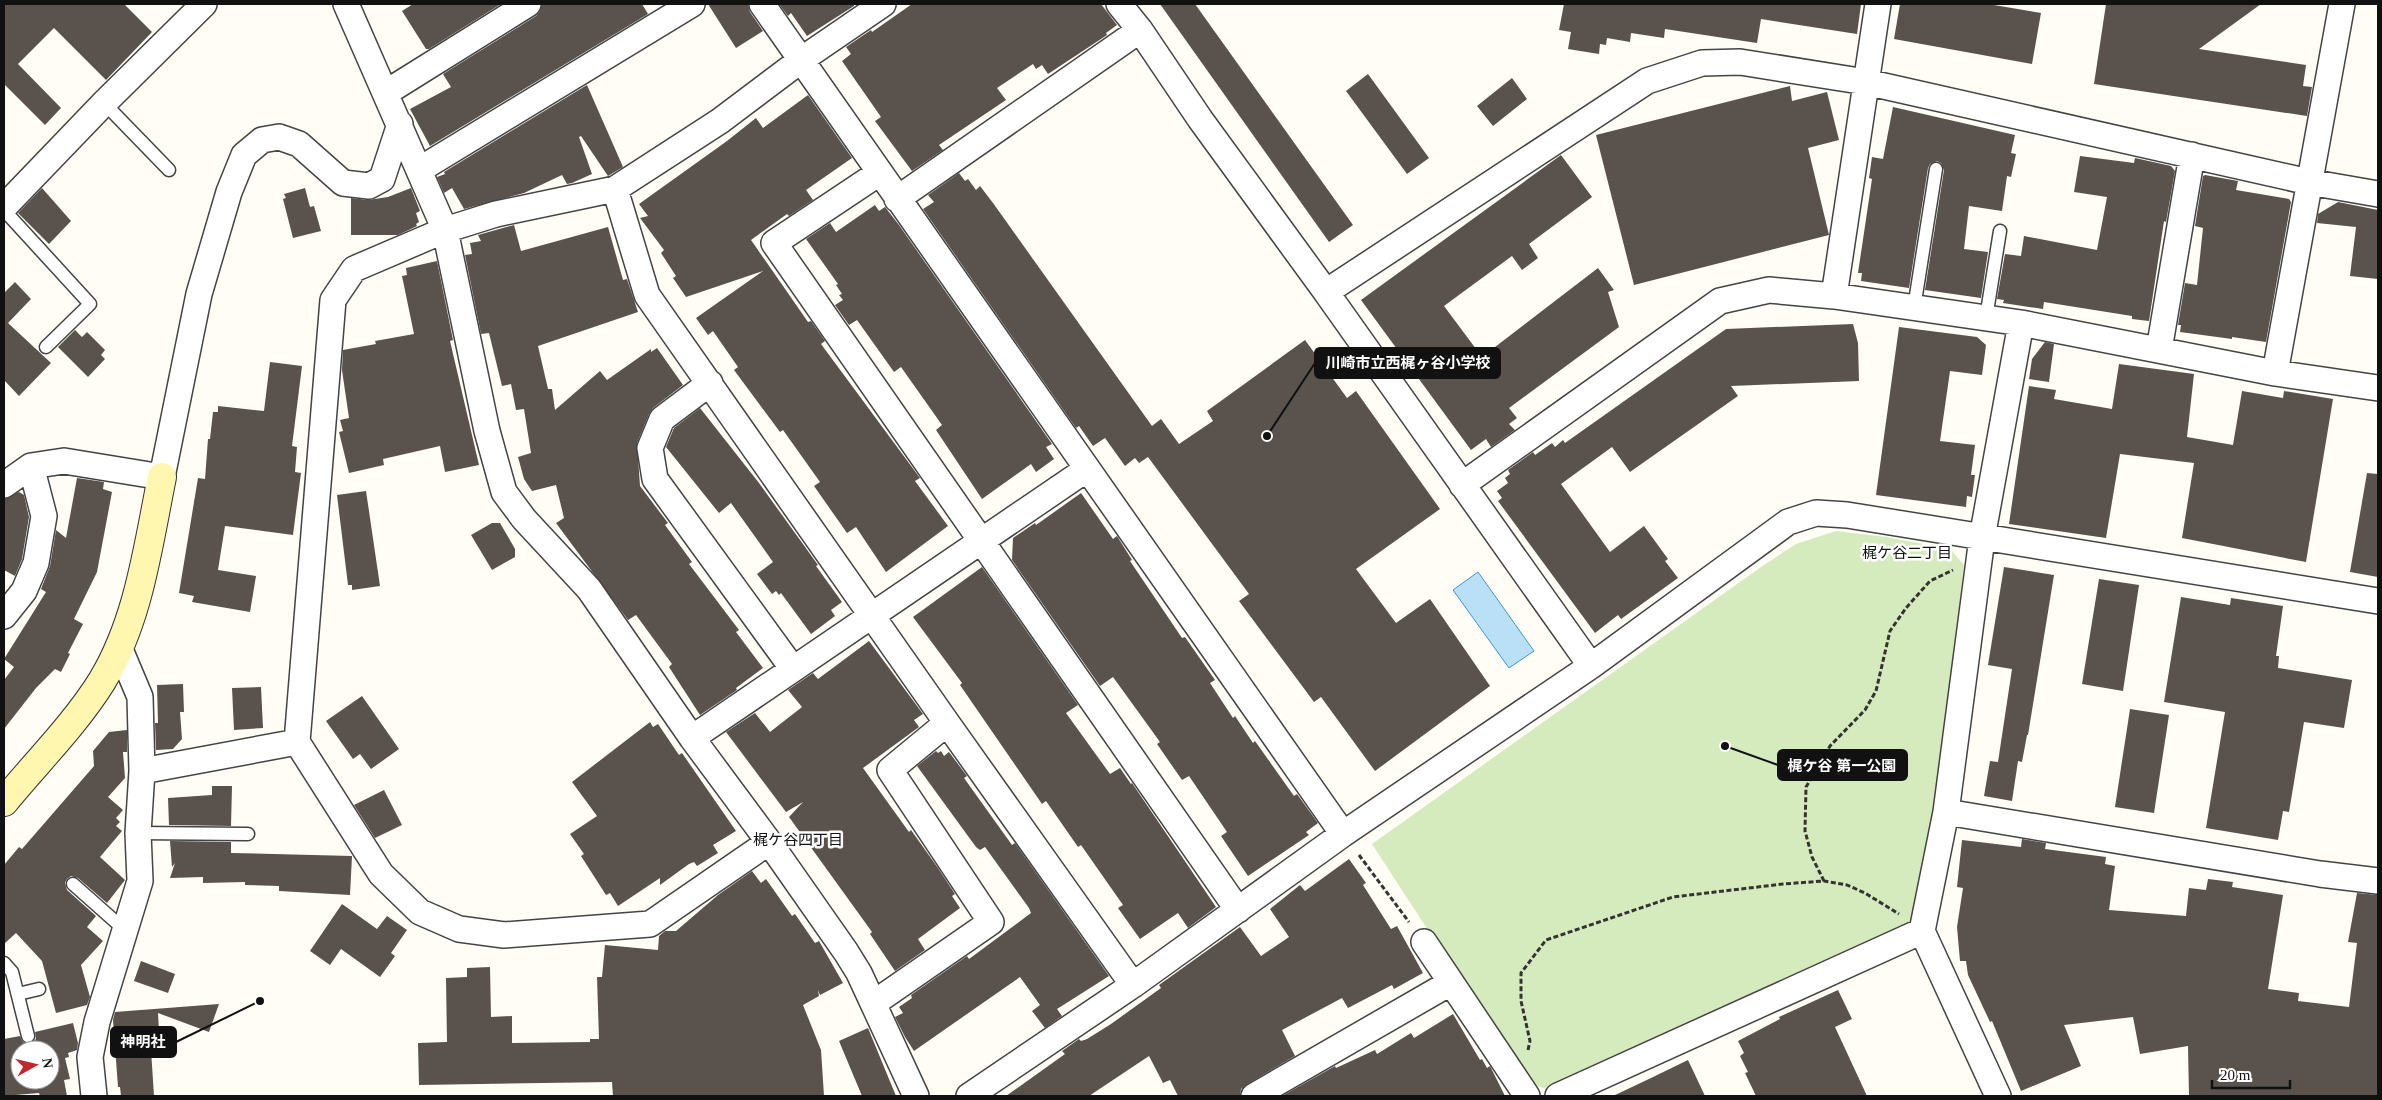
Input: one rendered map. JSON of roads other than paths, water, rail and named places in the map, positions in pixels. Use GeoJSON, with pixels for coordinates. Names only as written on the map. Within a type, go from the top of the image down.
{"type":"FeatureCollection","features":[{"type":"Feature","properties":{"kind":"street"},"geometry":{"type":"LineString","coordinates":[[4,209],[104,102],[204,4]]}},
{"type":"Feature","properties":{"kind":"street"},"geometry":{"type":"LineString","coordinates":[[346,4],[387,92],[445,230],[487,431],[504,492],[524,519],[588,589],[692,738],[769,842],[860,974],[916,1096]]}},
{"type":"Feature","properties":{"kind":"street"},"geometry":{"type":"LineString","coordinates":[[387,92],[528,4]]}},
{"type":"Feature","properties":{"kind":"street"},"geometry":{"type":"LineString","coordinates":[[419,170],[692,4]]}},
{"type":"Feature","properties":{"kind":"street"},"geometry":{"type":"LineString","coordinates":[[762,4],[1343,834]]}},
{"type":"Feature","properties":{"kind":"street"},"geometry":{"type":"LineString","coordinates":[[769,842],[650,924],[504,935],[459,929],[420,912],[380,874],[297,742],[333,300],[354,269],[445,230],[496,214],[615,189],[720,120],[801,60],[883,4]]}},
{"type":"Feature","properties":{"kind":"street"},"geometry":{"type":"LineString","coordinates":[[1120,4],[1591,666]]}},
{"type":"Feature","properties":{"kind":"street"},"geometry":{"type":"LineString","coordinates":[[1834,296],[1878,4]]}},
{"type":"Feature","properties":{"kind":"street"},"geometry":{"type":"LineString","coordinates":[[2276,373],[2342,4]]}},
{"type":"Feature","properties":{"kind":"street"},"geometry":{"type":"LineString","coordinates":[[897,199],[1140,30]]}},
{"type":"Feature","properties":{"kind":"street"},"geometry":{"type":"LineString","coordinates":[[1326,292],[1647,81],[1702,63],[1740,62],[1866,82],[2310,182],[2378,194]]}},
{"type":"Feature","properties":{"kind":"street"},"geometry":{"type":"LineString","coordinates":[[4,802],[102,681],[130,620],[144,568],[199,294],[229,192],[244,155],[262,140],[279,137],[300,144],[343,183],[369,186],[382,179],[400,124]]}},
{"type":"Feature","properties":{"kind":"street"},"geometry":{"type":"LineString","coordinates":[[2160,350],[2192,155]]}},
{"type":"Feature","properties":{"kind":"street"},"geometry":{"type":"LineString","coordinates":[[879,173],[774,243],[1238,910]]}},
{"type":"Feature","properties":{"kind":"street"},"geometry":{"type":"LineString","coordinates":[[615,189],[647,295],[1133,985]]}},
{"type":"Feature","properties":{"kind":"street"},"geometry":{"type":"LineString","coordinates":[[1462,485],[1720,302],[1769,290],[1834,296],[2021,323],[2276,373],[2378,388]]}},
{"type":"Feature","properties":{"kind":"street"},"geometry":{"type":"LineString","coordinates":[[1998,1096],[1922,931],[1946,812],[1982,538],[2021,323]]}},
{"type":"Feature","properties":{"kind":"street"},"geometry":{"type":"LineString","coordinates":[[710,384],[662,420],[650,448],[655,479],[792,669]]}},
{"type":"Feature","properties":{"kind":"street"},"geometry":{"type":"LineString","coordinates":[[4,485],[31,466],[64,460],[162,478]]}},
{"type":"Feature","properties":{"kind":"street"},"geometry":{"type":"LineString","coordinates":[[4,616],[24,591],[36,563],[44,516],[31,466]]}},
{"type":"Feature","properties":{"kind":"street"},"geometry":{"type":"LineString","coordinates":[[692,738],[1087,469]]}},
{"type":"Feature","properties":{"kind":"street"},"geometry":{"type":"LineString","coordinates":[[968,1096],[1133,985],[1343,834],[1591,666],[1788,522],[1816,513],[1847,515],[2378,601]]}},
{"type":"Feature","properties":{"kind":"street"},"geometry":{"type":"LineString","coordinates":[[94,1096],[90,1057],[98,1022],[140,881],[138,833],[142,771],[140,697],[119,647]]}},
{"type":"Feature","properties":{"kind":"street"},"geometry":{"type":"LineString","coordinates":[[874,1003],[991,922],[890,770],[947,723]]}},
{"type":"Feature","properties":{"kind":"street"},"geometry":{"type":"LineString","coordinates":[[142,771],[297,742]]}},
{"type":"Feature","properties":{"kind":"street"},"geometry":{"type":"LineString","coordinates":[[1946,812],[2320,874],[2378,880]]}},
{"type":"Feature","properties":{"kind":"street"},"geometry":{"type":"LineString","coordinates":[[1558,1096],[1922,931]]}},
{"type":"Feature","properties":{"kind":"street"},"geometry":{"type":"LineString","coordinates":[[1424,942],[1527,1096]]}},
{"type":"Feature","properties":{"kind":"street"},"geometry":{"type":"LineString","coordinates":[[1254,1096],[1450,983]]}},
{"type":"Feature","properties":{"kind":"lane"},"geometry":{"type":"LineString","coordinates":[[104,102],[169,170]]}},
{"type":"Feature","properties":{"kind":"lane"},"geometry":{"type":"LineString","coordinates":[[1914,308],[1936,169]]}},
{"type":"Feature","properties":{"kind":"lane"},"geometry":{"type":"LineString","coordinates":[[4,209],[90,304],[46,346]]}},
{"type":"Feature","properties":{"kind":"lane"},"geometry":{"type":"LineString","coordinates":[[1986,318],[2000,231]]}},
{"type":"Feature","properties":{"kind":"lane"},"geometry":{"type":"LineString","coordinates":[[138,833],[248,834]]}},
{"type":"Feature","properties":{"kind":"lane"},"geometry":{"type":"LineString","coordinates":[[73,884],[126,931]]}},
{"type":"Feature","properties":{"kind":"lane"},"geometry":{"type":"LineString","coordinates":[[4,963],[12,972],[28,1036]]}},
{"type":"Feature","properties":{"kind":"lane"},"geometry":{"type":"LineString","coordinates":[[18,994],[39,989]]}},
{"type":"Feature","properties":{"kind":"water"},"geometry":{"type":"Polygon","coordinates":[[[1478,572],[1534,651],[1509,668],[1453,590],[1478,572]]]}},
{"type":"Feature","properties":{"kind":"place","name":"川崎市立西梶ヶ谷小学校"},"geometry":{"type":"Point","coordinates":[1267,436]}},
{"type":"Feature","properties":{"kind":"place","name":"梶ケ谷 第一公園"},"geometry":{"type":"Point","coordinates":[1725,746]}},
{"type":"Feature","properties":{"kind":"place","name":"神明社"},"geometry":{"type":"Point","coordinates":[260,1001]}},
{"type":"Feature","properties":{"kind":"district","name":"梶ケ谷二丁目"},"geometry":{"type":"Point","coordinates":[1907,553]}},
{"type":"Feature","properties":{"kind":"district","name":"梶ケ谷四丁目"},"geometry":{"type":"Point","coordinates":[798,840]}}]}
